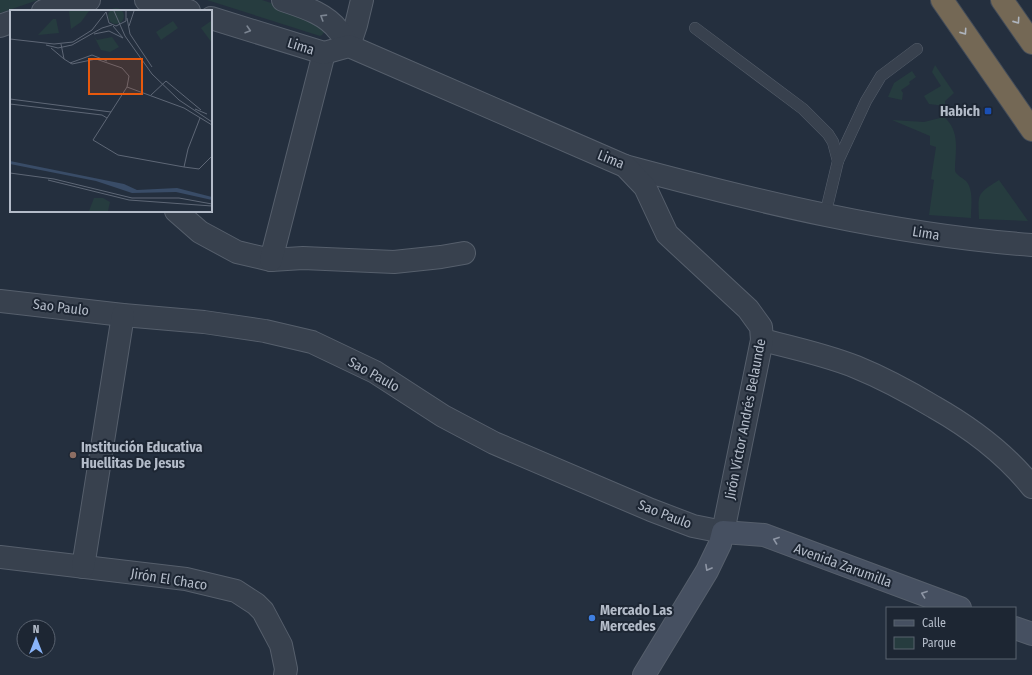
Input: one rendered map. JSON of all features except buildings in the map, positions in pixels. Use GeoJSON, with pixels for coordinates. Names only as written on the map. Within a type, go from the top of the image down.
{"type":"FeatureCollection","features":[{"type":"Feature","properties":{"kind":"highway"},"geometry":{"type":"LineString","coordinates":[[942,0],[1032,130]]}},
{"type":"Feature","properties":{"kind":"highway"},"geometry":{"type":"LineString","coordinates":[[1002,0],[1032,43]]}},
{"type":"Feature","properties":{"kind":"main road","name":"Avenida Zarumilla"},"geometry":{"type":"LineString","coordinates":[[723,532],[764,536],[957,607]]}},
{"type":"Feature","properties":{"kind":"main road"},"geometry":{"type":"LineString","coordinates":[[644,675],[707,571],[720,544],[723,532]]}},
{"type":"Feature","properties":{"kind":"main road"},"geometry":{"type":"LineString","coordinates":[[1016,628],[1032,634]]}},
{"type":"Feature","properties":{"kind":"street"},"geometry":{"type":"LineString","coordinates":[[46,10],[57,6],[89,0]]}},
{"type":"Feature","properties":{"kind":"street"},"geometry":{"type":"LineString","coordinates":[[146,0],[186,10]]}},
{"type":"Feature","properties":{"kind":"street"},"geometry":{"type":"LineString","coordinates":[[283,0],[325,18],[338,30],[349,46]]}},
{"type":"Feature","properties":{"kind":"street"},"geometry":{"type":"LineString","coordinates":[[349,46],[362,0]]}},
{"type":"Feature","properties":{"kind":"street","name":"Lima"},"geometry":{"type":"LineString","coordinates":[[212,18],[324,53],[349,46],[625,166],[710,189],[825,215],[965,239],[1032,245]]}},
{"type":"Feature","properties":{"kind":"street"},"geometry":{"type":"LineString","coordinates":[[0,26],[10,22]]}},
{"type":"Feature","properties":{"kind":"street"},"geometry":{"type":"LineString","coordinates":[[271,260],[324,53]]}},
{"type":"Feature","properties":{"kind":"street","name":"Jirón Víctor Andrés Belaunde"},"geometry":{"type":"LineString","coordinates":[[625,166],[645,187],[667,234],[748,309],[761,327],[762,340],[723,532]]}},
{"type":"Feature","properties":{"kind":"street"},"geometry":{"type":"LineString","coordinates":[[177,212],[200,232],[237,252],[271,260],[303,258],[394,262],[464,253]]}},
{"type":"Feature","properties":{"kind":"street","name":"Sao Paulo"},"geometry":{"type":"LineString","coordinates":[[0,301],[123,315],[204,322],[265,331],[312,342],[375,372],[444,416],[494,443],[651,510],[693,526],[723,532]]}},
{"type":"Feature","properties":{"kind":"street"},"geometry":{"type":"LineString","coordinates":[[83,567],[123,315]]}},
{"type":"Feature","properties":{"kind":"street"},"geometry":{"type":"LineString","coordinates":[[762,340],[819,355],[855,367],[898,386],[976,432],[1006,458],[1032,487]]}},
{"type":"Feature","properties":{"kind":"street","name":"Jirón El Chaco"},"geometry":{"type":"LineString","coordinates":[[0,557],[186,579],[242,594],[263,611],[281,645],[286,663],[285,675]]}},
{"type":"Feature","properties":{"kind":"lane"},"geometry":{"type":"LineString","coordinates":[[695,28],[803,110],[828,134],[838,161]]}},
{"type":"Feature","properties":{"kind":"lane"},"geometry":{"type":"LineString","coordinates":[[825,215],[838,161],[866,101],[881,76],[917,49]]}},
{"type":"Feature","properties":{"kind":"green space"},"geometry":{"type":"Polygon","coordinates":[[[0,0],[38,0],[0,13],[0,0]]]}},
{"type":"Feature","properties":{"kind":"green space"},"geometry":{"type":"Polygon","coordinates":[[[207,0],[262,0],[325,21],[325,31],[320,36],[207,0]]]}},
{"type":"Feature","properties":{"kind":"green space"},"geometry":{"type":"Polygon","coordinates":[[[935,65],[954,93],[945,101],[945,106],[929,104],[924,96],[941,86],[932,72],[935,65]]]}},
{"type":"Feature","properties":{"kind":"green space"},"geometry":{"type":"Polygon","coordinates":[[[912,71],[916,77],[909,82],[910,84],[901,90],[903,93],[902,100],[888,97],[894,83],[912,71]]]}},
{"type":"Feature","properties":{"kind":"green space"},"geometry":{"type":"Polygon","coordinates":[[[944,117],[953,129],[955,135],[955,171],[969,185],[972,199],[971,218],[929,215],[934,180],[931,179],[936,147],[930,145],[930,136],[892,120],[924,122],[944,117]]]}},
{"type":"Feature","properties":{"kind":"green space"},"geometry":{"type":"Polygon","coordinates":[[[999,180],[1028,221],[979,219],[980,195],[986,188],[999,180]]]}},
{"type":"Feature","properties":{"kind":"place","name":"Habich"},"geometry":{"type":"Point","coordinates":[988,111]}},
{"type":"Feature","properties":{"kind":"place","name":"Institución Educativa Huellitas De Jesus"},"geometry":{"type":"Point","coordinates":[73,455]}},
{"type":"Feature","properties":{"kind":"place","name":"Mercado Las Mercedes"},"geometry":{"type":"Point","coordinates":[592,618]}}]}
